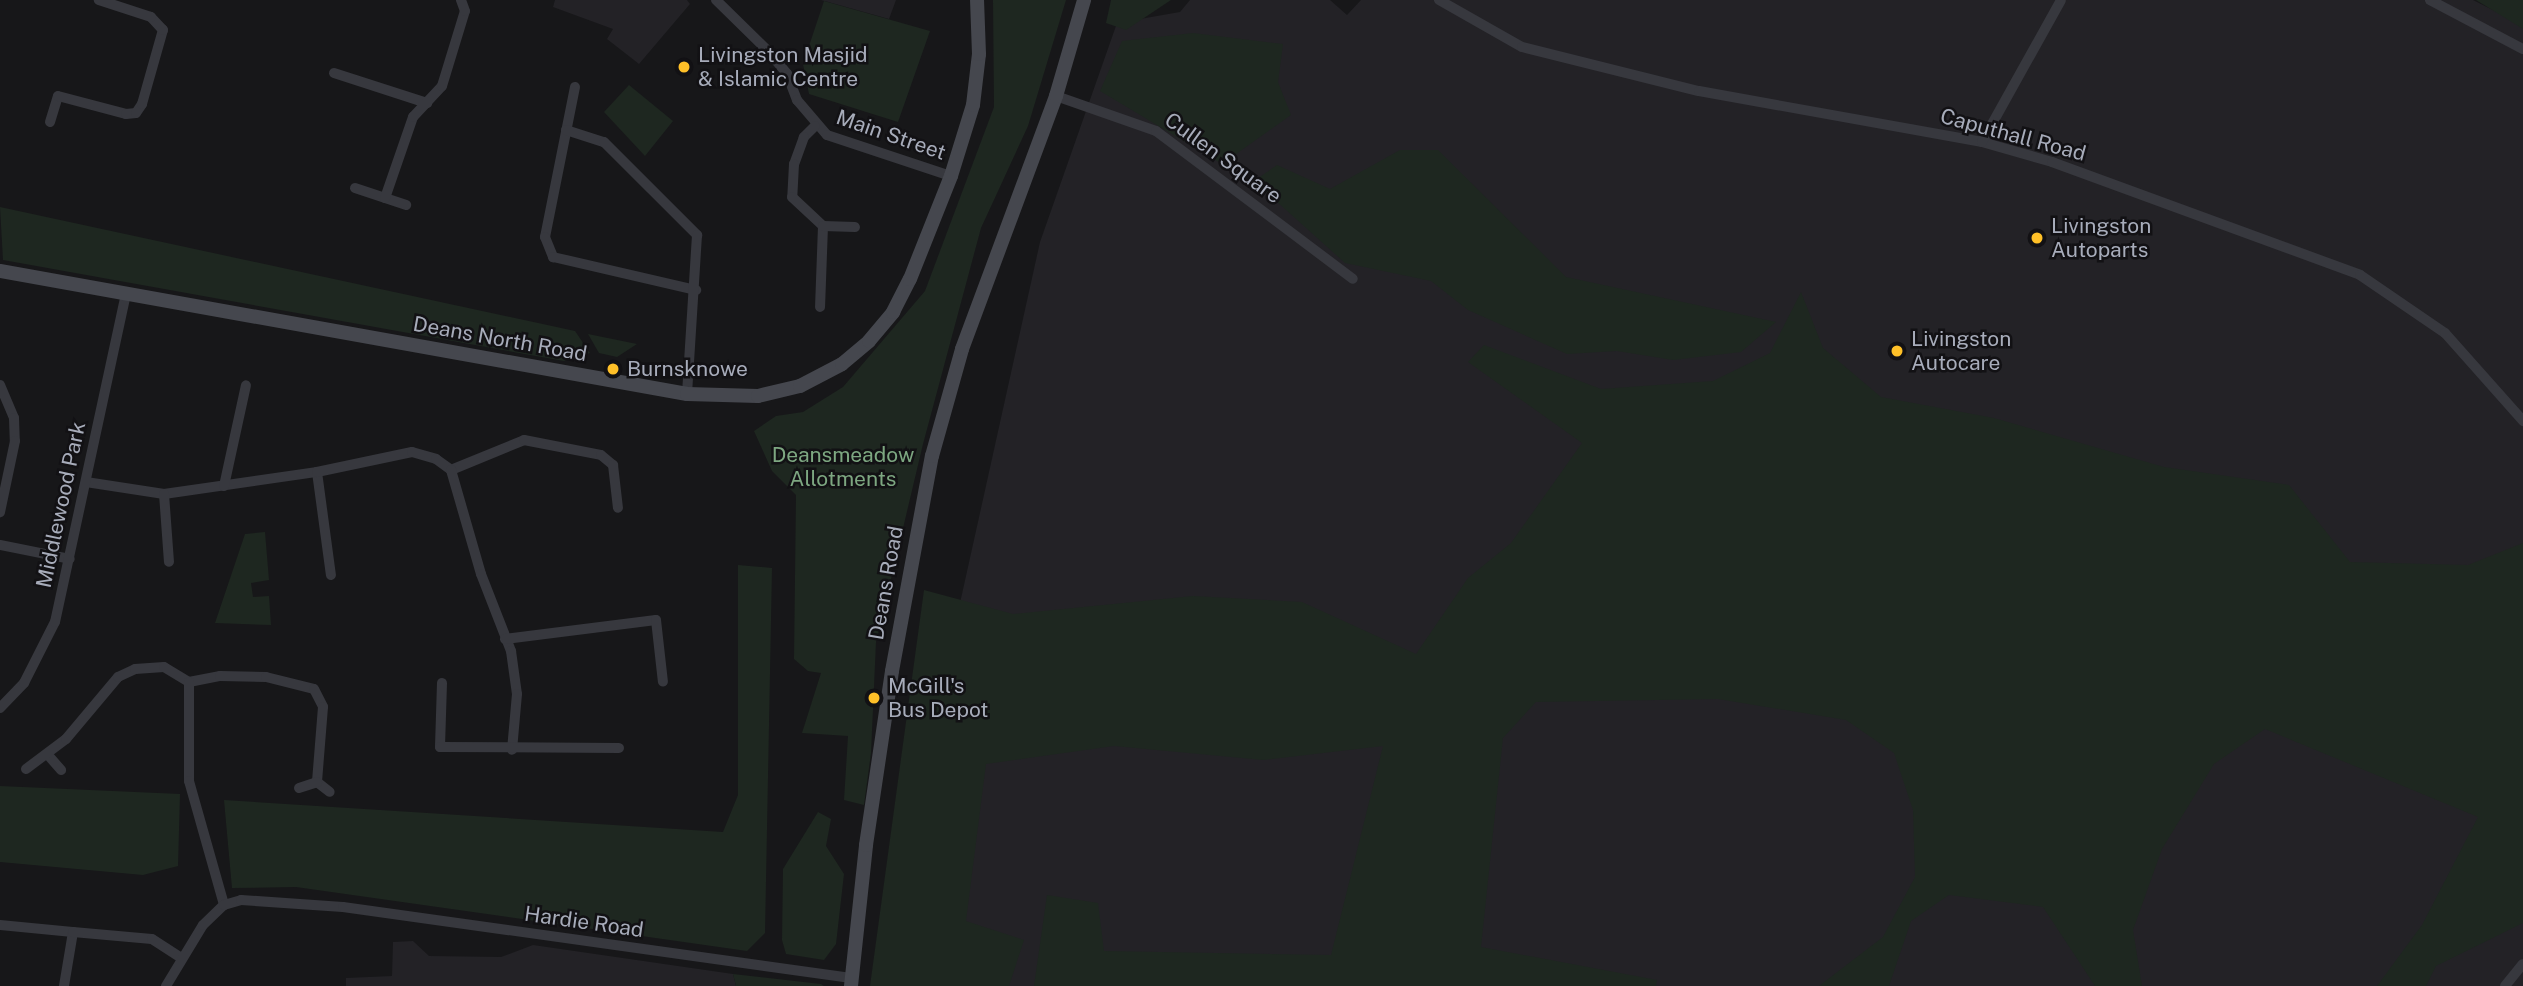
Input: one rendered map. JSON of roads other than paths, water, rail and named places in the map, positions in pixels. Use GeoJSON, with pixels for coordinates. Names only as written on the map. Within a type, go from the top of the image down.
{"type":"FeatureCollection","features":[{"type":"Feature","properties":{"kind":"street"},"geometry":{"type":"LineString","coordinates":[[50,122],[58,96],[126,114],[136,113],[142,104],[163,30],[151,17],[99,0]]}},
{"type":"Feature","properties":{"kind":"street"},"geometry":{"type":"LineString","coordinates":[[385,198],[413,117],[442,86],[465,11],[461,0]]}},
{"type":"Feature","properties":{"kind":"street","name":"Main Street"},"geometry":{"type":"LineString","coordinates":[[716,0],[768,51],[815,126],[842,142],[951,176]]}},
{"type":"Feature","properties":{"kind":"street","name":"Deans North Road"},"geometry":{"type":"LineString","coordinates":[[0,271],[687,394],[758,397],[817,379],[842,364],[893,312],[951,176],[973,105],[979,54],[977,0]]}},
{"type":"Feature","properties":{"kind":"street","name":"Deans Road"},"geometry":{"type":"LineString","coordinates":[[851,982],[890,680],[932,456],[962,349],[1056,96],[1084,0]]}},
{"type":"Feature","properties":{"kind":"street","name":"Caputhall Road"},"geometry":{"type":"LineString","coordinates":[[1439,0],[1522,47],[1619,75],[1982,142],[2052,162],[2360,275],[2445,333],[2523,421]]}},
{"type":"Feature","properties":{"kind":"street"},"geometry":{"type":"LineString","coordinates":[[1982,142],[2061,0]]}},
{"type":"Feature","properties":{"kind":"street"},"geometry":{"type":"LineString","coordinates":[[2430,0],[2523,48]]}},
{"type":"Feature","properties":{"kind":"street"},"geometry":{"type":"LineString","coordinates":[[334,73],[427,103]]}},
{"type":"Feature","properties":{"kind":"street"},"geometry":{"type":"LineString","coordinates":[[575,86],[545,237],[553,257],[696,290]]}},
{"type":"Feature","properties":{"kind":"street","name":"Cullen Square"},"geometry":{"type":"LineString","coordinates":[[1056,96],[1156,131],[1353,279]]}},
{"type":"Feature","properties":{"kind":"street"},"geometry":{"type":"LineString","coordinates":[[815,126],[804,137],[794,164],[792,197],[823,226],[855,227]]}},
{"type":"Feature","properties":{"kind":"street"},"geometry":{"type":"LineString","coordinates":[[566,130],[604,142],[697,236],[696,290],[687,394]]}},
{"type":"Feature","properties":{"kind":"street"},"geometry":{"type":"LineString","coordinates":[[355,188],[406,205]]}},
{"type":"Feature","properties":{"kind":"street"},"geometry":{"type":"LineString","coordinates":[[820,307],[823,226]]}},
{"type":"Feature","properties":{"kind":"street"},"geometry":{"type":"LineString","coordinates":[[820,276],[832,277]]}},
{"type":"Feature","properties":{"kind":"street","name":"Middlewood Park"},"geometry":{"type":"LineString","coordinates":[[0,708],[24,683],[42,655],[55,622],[126,294]]}},
{"type":"Feature","properties":{"kind":"street"},"geometry":{"type":"LineString","coordinates":[[0,385],[8,395],[15,429],[0,512]]}},
{"type":"Feature","properties":{"kind":"street"},"geometry":{"type":"LineString","coordinates":[[224,486],[246,386]]}},
{"type":"Feature","properties":{"kind":"street"},"geometry":{"type":"LineString","coordinates":[[451,470],[524,440],[601,454],[613,465],[618,508]]}},
{"type":"Feature","properties":{"kind":"street"},"geometry":{"type":"LineString","coordinates":[[86,482],[164,494],[317,472],[412,452],[436,459],[451,470],[505,639],[517,694],[512,750]]}},
{"type":"Feature","properties":{"kind":"street"},"geometry":{"type":"LineString","coordinates":[[317,472],[331,575]]}},
{"type":"Feature","properties":{"kind":"street"},"geometry":{"type":"LineString","coordinates":[[164,494],[170,562]]}},
{"type":"Feature","properties":{"kind":"street"},"geometry":{"type":"LineString","coordinates":[[0,544],[70,559]]}},
{"type":"Feature","properties":{"kind":"street"},"geometry":{"type":"LineString","coordinates":[[505,639],[656,620],[663,682]]}},
{"type":"Feature","properties":{"kind":"street"},"geometry":{"type":"LineString","coordinates":[[26,769],[48,755],[118,677],[135,669],[163,667],[189,682],[220,676],[266,677],[314,689],[323,707],[317,782]]}},
{"type":"Feature","properties":{"kind":"street"},"geometry":{"type":"LineString","coordinates":[[166,986],[203,925],[224,905],[189,780],[189,682]]}},
{"type":"Feature","properties":{"kind":"street"},"geometry":{"type":"LineString","coordinates":[[442,683],[440,747],[512,750],[619,748]]}},
{"type":"Feature","properties":{"kind":"street"},"geometry":{"type":"LineString","coordinates":[[48,755],[61,771]]}},
{"type":"Feature","properties":{"kind":"street"},"geometry":{"type":"LineString","coordinates":[[299,788],[317,782]]}},
{"type":"Feature","properties":{"kind":"street"},"geometry":{"type":"LineString","coordinates":[[317,782],[330,792]]}},
{"type":"Feature","properties":{"kind":"street","name":"Hardie Road"},"geometry":{"type":"LineString","coordinates":[[224,905],[241,900],[311,903],[851,982]]}},
{"type":"Feature","properties":{"kind":"street"},"geometry":{"type":"LineString","coordinates":[[0,925],[152,939],[181,958]]}},
{"type":"Feature","properties":{"kind":"street"},"geometry":{"type":"LineString","coordinates":[[64,986],[73,932]]}},
{"type":"Feature","properties":{"kind":"street"},"geometry":{"type":"LineString","coordinates":[[2505,986],[2523,964]]}},
{"type":"Feature","properties":{"kind":"place","name":"Livingston Masjid & Islamic Centre"},"geometry":{"type":"Point","coordinates":[684,67]}},
{"type":"Feature","properties":{"kind":"place","name":"Livingston Autoparts"},"geometry":{"type":"Point","coordinates":[2037,238]}},
{"type":"Feature","properties":{"kind":"place","name":"Livingston Autocare"},"geometry":{"type":"Point","coordinates":[1897,351]}},
{"type":"Feature","properties":{"kind":"place","name":"Burnsknowe"},"geometry":{"type":"Point","coordinates":[613,369]}},
{"type":"Feature","properties":{"kind":"place","name":"McGill's Bus Depot"},"geometry":{"type":"Point","coordinates":[874,698]}},
{"type":"Feature","properties":{"kind":"park label","name":"Deansmeadow Allotments"},"geometry":{"type":"Point","coordinates":[843,467]}}]}
